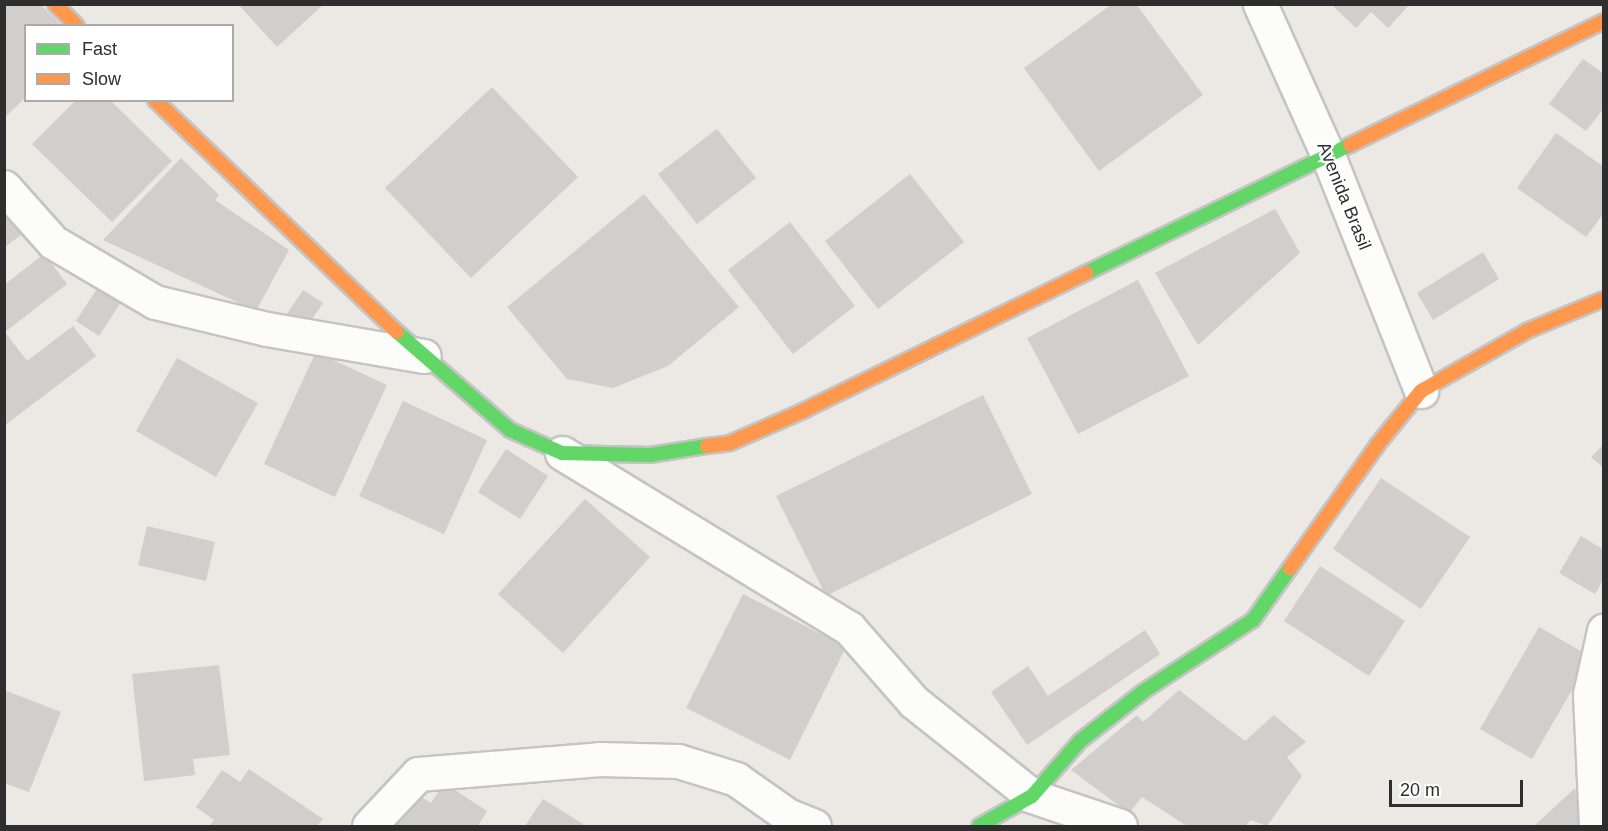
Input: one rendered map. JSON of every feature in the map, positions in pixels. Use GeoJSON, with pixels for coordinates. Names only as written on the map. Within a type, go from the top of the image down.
{"type":"FeatureCollection","features":[{"type":"Feature","properties":{"kind":"main road"},"geometry":{"type":"LineString","coordinates":[[55,4],[75,24]]}},
{"type":"Feature","properties":{"kind":"main road"},"geometry":{"type":"LineString","coordinates":[[157,102],[424,356],[510,430],[562,453],[650,455],[730,443],[805,410],[1327,153],[1604,21]]}},
{"type":"Feature","properties":{"kind":"main road"},"geometry":{"type":"LineString","coordinates":[[979,826],[1032,796],[1080,741],[1144,691],[1253,620],[1378,444],[1421,391],[1520,334],[1604,300]]}},
{"type":"Feature","properties":{"kind":"street","name":"Avenida Brasil"},"geometry":{"type":"LineString","coordinates":[[1260,4],[1327,153],[1421,391]]}},
{"type":"Feature","properties":{"kind":"street"},"geometry":{"type":"LineString","coordinates":[[4,187],[53,242],[155,302],[278,331],[424,356]]}},
{"type":"Feature","properties":{"kind":"street"},"geometry":{"type":"LineString","coordinates":[[562,453],[849,628],[914,702],[1032,796],[1120,826]]}},
{"type":"Feature","properties":{"kind":"street"},"geometry":{"type":"LineString","coordinates":[[1596,826],[1590,694],[1604,631]]}},
{"type":"Feature","properties":{"kind":"street"},"geometry":{"type":"LineString","coordinates":[[369,826],[418,774],[599,759],[678,761],[736,779],[787,815],[814,826]]}},
{"type":"Feature","properties":{"kind":"building"},"geometry":{"type":"Polygon","coordinates":[[[4,4],[40,4],[60,24],[24,24],[24,99],[4,118],[4,4]]]}},
{"type":"Feature","properties":{"kind":"building"},"geometry":{"type":"Polygon","coordinates":[[[238,4],[324,4],[277,47],[238,4]]]}},
{"type":"Feature","properties":{"kind":"building"},"geometry":{"type":"Polygon","coordinates":[[[1112,4],[1136,4],[1203,95],[1099,171],[1024,68],[1112,4]]]}},
{"type":"Feature","properties":{"kind":"building"},"geometry":{"type":"Polygon","coordinates":[[[1331,4],[1410,4],[1388,28],[1371,12],[1356,28],[1331,4]]]}},
{"type":"Feature","properties":{"kind":"building"},"geometry":{"type":"Polygon","coordinates":[[[1583,59],[1604,74],[1604,108],[1586,131],[1549,104],[1583,59]]]}},
{"type":"Feature","properties":{"kind":"building"},"geometry":{"type":"Polygon","coordinates":[[[492,87],[578,177],[471,278],[385,188],[492,87]]]}},
{"type":"Feature","properties":{"kind":"building"},"geometry":{"type":"Polygon","coordinates":[[[74,102],[112,102],[172,161],[112,222],[32,144],[74,102]]]}},
{"type":"Feature","properties":{"kind":"building"},"geometry":{"type":"Polygon","coordinates":[[[717,129],[756,178],[697,224],[658,174],[717,129]]]}},
{"type":"Feature","properties":{"kind":"building"},"geometry":{"type":"Polygon","coordinates":[[[1556,133],[1604,167],[1604,213],[1586,237],[1517,188],[1556,133]]]}},
{"type":"Feature","properties":{"kind":"building"},"geometry":{"type":"Polygon","coordinates":[[[181,158],[219,195],[215,200],[289,250],[256,311],[103,240],[181,158]]]}},
{"type":"Feature","properties":{"kind":"building"},"geometry":{"type":"Polygon","coordinates":[[[910,174],[964,242],[878,309],[825,241],[910,174]]]}},
{"type":"Feature","properties":{"kind":"building"},"geometry":{"type":"Polygon","coordinates":[[[644,194],[739,307],[668,366],[613,388],[567,379],[507,307],[644,194]]]}},
{"type":"Feature","properties":{"kind":"building"},"geometry":{"type":"Polygon","coordinates":[[[4,204],[26,231],[4,248],[4,204]]]}},
{"type":"Feature","properties":{"kind":"building"},"geometry":{"type":"Polygon","coordinates":[[[1275,209],[1300,253],[1198,345],[1155,273],[1275,209]]]}},
{"type":"Feature","properties":{"kind":"building"},"geometry":{"type":"Polygon","coordinates":[[[790,222],[855,306],[793,354],[728,270],[790,222]]]}},
{"type":"Feature","properties":{"kind":"building"},"geometry":{"type":"Polygon","coordinates":[[[1483,252],[1499,279],[1433,320],[1417,293],[1483,252]]]}},
{"type":"Feature","properties":{"kind":"building"},"geometry":{"type":"Polygon","coordinates":[[[44,254],[67,284],[5,332],[27,361],[73,326],[96,356],[4,426],[4,285],[44,254]]]}},
{"type":"Feature","properties":{"kind":"building"},"geometry":{"type":"Polygon","coordinates":[[[1138,280],[1189,376],[1078,434],[1027,338],[1138,280]]]}},
{"type":"Feature","properties":{"kind":"building"},"geometry":{"type":"Polygon","coordinates":[[[100,284],[123,299],[99,336],[76,321],[100,284]]]}},
{"type":"Feature","properties":{"kind":"building"},"geometry":{"type":"Polygon","coordinates":[[[303,290],[323,303],[306,328],[286,315],[303,290]]]}},
{"type":"Feature","properties":{"kind":"building"},"geometry":{"type":"Polygon","coordinates":[[[316,352],[387,385],[335,497],[264,464],[316,352]]]}},
{"type":"Feature","properties":{"kind":"building"},"geometry":{"type":"Polygon","coordinates":[[[177,358],[258,403],[216,477],[136,431],[177,358]]]}},
{"type":"Feature","properties":{"kind":"building"},"geometry":{"type":"Polygon","coordinates":[[[983,395],[1032,494],[826,596],[776,496],[983,395]]]}},
{"type":"Feature","properties":{"kind":"building"},"geometry":{"type":"Polygon","coordinates":[[[403,401],[487,440],[444,534],[359,496],[403,401]]]}},
{"type":"Feature","properties":{"kind":"building"},"geometry":{"type":"Polygon","coordinates":[[[1604,444],[1604,468],[1591,457],[1604,444]]]}},
{"type":"Feature","properties":{"kind":"building"},"geometry":{"type":"Polygon","coordinates":[[[506,449],[548,476],[520,519],[478,492],[506,449]]]}},
{"type":"Feature","properties":{"kind":"building"},"geometry":{"type":"Polygon","coordinates":[[[1381,478],[1470,537],[1421,609],[1333,549],[1381,478]]]}},
{"type":"Feature","properties":{"kind":"building"},"geometry":{"type":"Polygon","coordinates":[[[585,499],[650,557],[563,653],[498,594],[585,499]]]}},
{"type":"Feature","properties":{"kind":"building"},"geometry":{"type":"Polygon","coordinates":[[[147,526],[215,542],[206,581],[138,565],[147,526]]]}},
{"type":"Feature","properties":{"kind":"building"},"geometry":{"type":"Polygon","coordinates":[[[1581,536],[1604,550],[1604,578],[1595,594],[1559,573],[1581,536]]]}},
{"type":"Feature","properties":{"kind":"building"},"geometry":{"type":"Polygon","coordinates":[[[1320,566],[1405,621],[1369,676],[1284,621],[1320,566]]]}},
{"type":"Feature","properties":{"kind":"building"},"geometry":{"type":"Polygon","coordinates":[[[743,594],[846,647],[790,760],[686,708],[743,594]]]}},
{"type":"Feature","properties":{"kind":"building"},"geometry":{"type":"Polygon","coordinates":[[[1539,627],[1591,657],[1532,759],[1480,729],[1539,627]]]}},
{"type":"Feature","properties":{"kind":"building"},"geometry":{"type":"Polygon","coordinates":[[[1145,630],[1160,654],[1027,745],[991,692],[1028,666],[1048,696],[1145,630]]]}},
{"type":"Feature","properties":{"kind":"building"},"geometry":{"type":"Polygon","coordinates":[[[219,665],[230,755],[193,759],[195,775],[144,781],[132,674],[219,665]]]}},
{"type":"Feature","properties":{"kind":"building"},"geometry":{"type":"Polygon","coordinates":[[[4,690],[61,712],[29,792],[4,783],[4,690]]]}},
{"type":"Feature","properties":{"kind":"building"},"geometry":{"type":"Polygon","coordinates":[[[1179,690],[1245,741],[1274,715],[1306,742],[1287,757],[1302,776],[1267,826],[1250,820],[1246,826],[1187,826],[1142,797],[1129,813],[1071,770],[1137,715],[1143,722],[1179,690]]]}},
{"type":"Feature","properties":{"kind":"building"},"geometry":{"type":"Polygon","coordinates":[[[249,769],[323,819],[317,826],[209,826],[214,820],[196,807],[222,770],[240,782],[249,769]]]}},
{"type":"Feature","properties":{"kind":"building"},"geometry":{"type":"Polygon","coordinates":[[[444,783],[487,811],[478,826],[391,826],[414,792],[431,803],[444,783]]]}},
{"type":"Feature","properties":{"kind":"building"},"geometry":{"type":"Polygon","coordinates":[[[1575,788],[1583,826],[1534,826],[1575,788]]]}},
{"type":"Feature","properties":{"kind":"building"},"geometry":{"type":"Polygon","coordinates":[[[543,799],[583,824],[582,826],[525,826],[543,799]]]}},
{"type":"Feature","properties":{"kind":"traffic: fast"},"geometry":{"type":"LineString","coordinates":[[1086,273],[1350,145]]}},
{"type":"Feature","properties":{"kind":"traffic: fast"},"geometry":{"type":"LineString","coordinates":[[397,332],[510,430],[562,453],[650,455],[707,446]]}},
{"type":"Feature","properties":{"kind":"traffic: fast"},"geometry":{"type":"LineString","coordinates":[[979,826],[1032,796],[1080,741],[1144,691],[1253,620],[1290,568]]}},
{"type":"Feature","properties":{"kind":"traffic: slow"},"geometry":{"type":"LineString","coordinates":[[55,4],[75,24]]}},
{"type":"Feature","properties":{"kind":"traffic: slow"},"geometry":{"type":"LineString","coordinates":[[1350,145],[1604,21]]}},
{"type":"Feature","properties":{"kind":"traffic: slow"},"geometry":{"type":"LineString","coordinates":[[157,102],[397,332]]}},
{"type":"Feature","properties":{"kind":"traffic: slow"},"geometry":{"type":"LineString","coordinates":[[707,446],[730,443],[805,410],[1086,273]]}},
{"type":"Feature","properties":{"kind":"traffic: slow"},"geometry":{"type":"LineString","coordinates":[[1290,568],[1378,444],[1421,391],[1529,330],[1604,299]]}}]}
